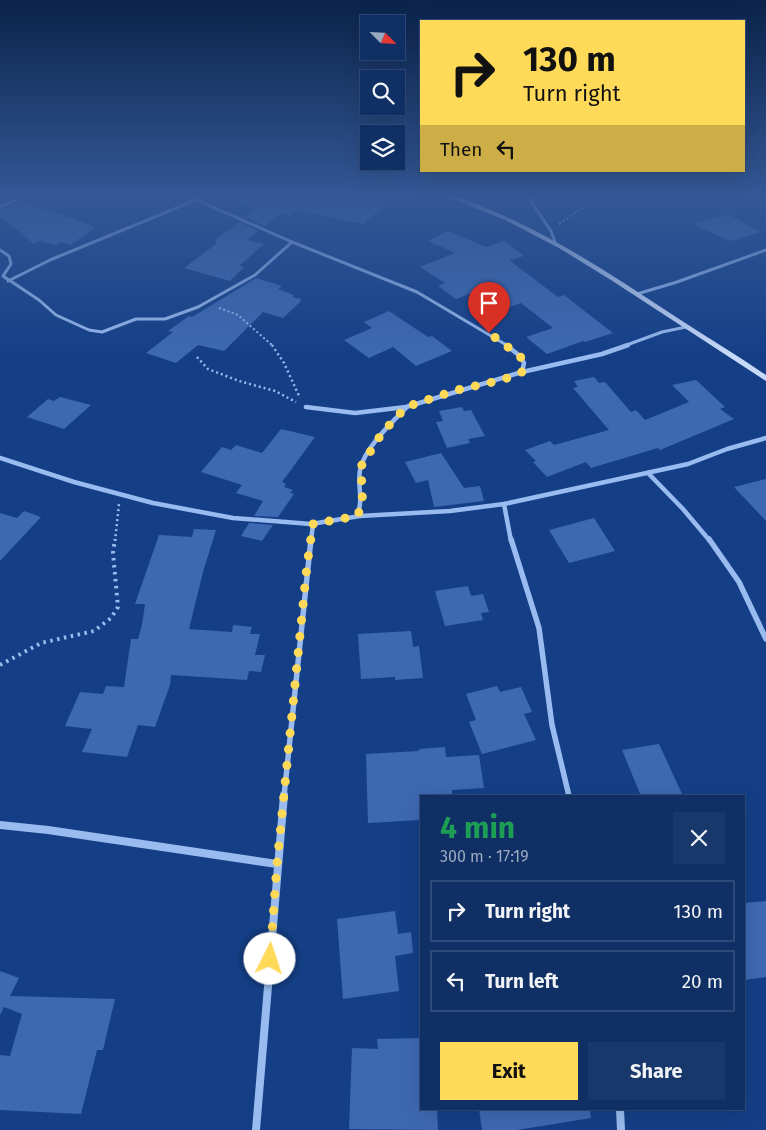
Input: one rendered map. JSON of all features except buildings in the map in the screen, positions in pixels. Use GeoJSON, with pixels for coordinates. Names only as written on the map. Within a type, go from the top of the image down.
{"type":"FeatureCollection","features":[{"type":"Feature","properties":{"kind":"main road"},"geometry":{"type":"LineString","coordinates":[[564,250],[638,294],[765,377]]}},
{"type":"Feature","properties":{"kind":"street"},"geometry":{"type":"LineString","coordinates":[[0,250],[9,256],[11,264],[2,276],[39,300],[56,315],[97,332],[109,330],[136,319],[165,319],[198,307],[250,278],[284,250]]}},
{"type":"Feature","properties":{"kind":"street"},"geometry":{"type":"LineString","coordinates":[[8,281],[74,250]]}},
{"type":"Feature","properties":{"kind":"street"},"geometry":{"type":"LineString","coordinates":[[311,250],[417,292],[461,317],[502,341],[520,356],[524,363],[522,372]]}},
{"type":"Feature","properties":{"kind":"street"},"geometry":{"type":"LineString","coordinates":[[638,294],[766,250]]}},
{"type":"Feature","properties":{"kind":"street"},"geometry":{"type":"LineString","coordinates":[[306,407],[354,413],[406,407],[457,390],[502,380],[522,372],[602,354],[662,332],[686,326]]}},
{"type":"Feature","properties":{"kind":"street"},"geometry":{"type":"LineString","coordinates":[[357,516],[361,508],[363,491],[360,468],[382,433],[406,407]]}},
{"type":"Feature","properties":{"kind":"street"},"geometry":{"type":"LineString","coordinates":[[0,458],[67,480],[120,494],[216,514],[313,524],[357,516],[477,509],[504,504],[688,464],[727,449],[766,438]]}},
{"type":"Feature","properties":{"kind":"street"},"geometry":{"type":"LineString","coordinates":[[648,473],[689,514],[714,545],[735,576],[766,639]]}},
{"type":"Feature","properties":{"kind":"street"},"geometry":{"type":"LineString","coordinates":[[504,504],[511,540],[539,628],[552,725],[569,795]]}},
{"type":"Feature","properties":{"kind":"street"},"geometry":{"type":"LineString","coordinates":[[256,1130],[277,864],[307,565],[313,524]]}},
{"type":"Feature","properties":{"kind":"street"},"geometry":{"type":"LineString","coordinates":[[0,825],[48,830],[277,864]]}},
{"type":"Feature","properties":{"kind":"street"},"geometry":{"type":"LineString","coordinates":[[620,1110],[621,1130]]}},
{"type":"Feature","properties":{"kind":"path"},"geometry":{"type":"LineString","coordinates":[[198,307],[212,306],[238,315],[261,337],[272,344],[284,363],[295,390],[306,407]]}},
{"type":"Feature","properties":{"kind":"path"},"geometry":{"type":"LineString","coordinates":[[197,357],[208,369],[239,381],[275,391],[306,407]]}},
{"type":"Feature","properties":{"kind":"path"},"geometry":{"type":"LineString","coordinates":[[0,665],[54,638],[92,632],[102,626],[115,613],[118,607],[113,553],[118,524],[120,494]]}},
{"type":"Feature","properties":{"kind":"route"},"geometry":{"type":"LineString","coordinates":[[270,959],[279,845],[307,565],[313,524],[357,516],[361,508],[363,491],[360,468],[382,433],[406,407],[457,390],[502,380],[522,372],[524,363],[520,356],[489,333]]}}]}
